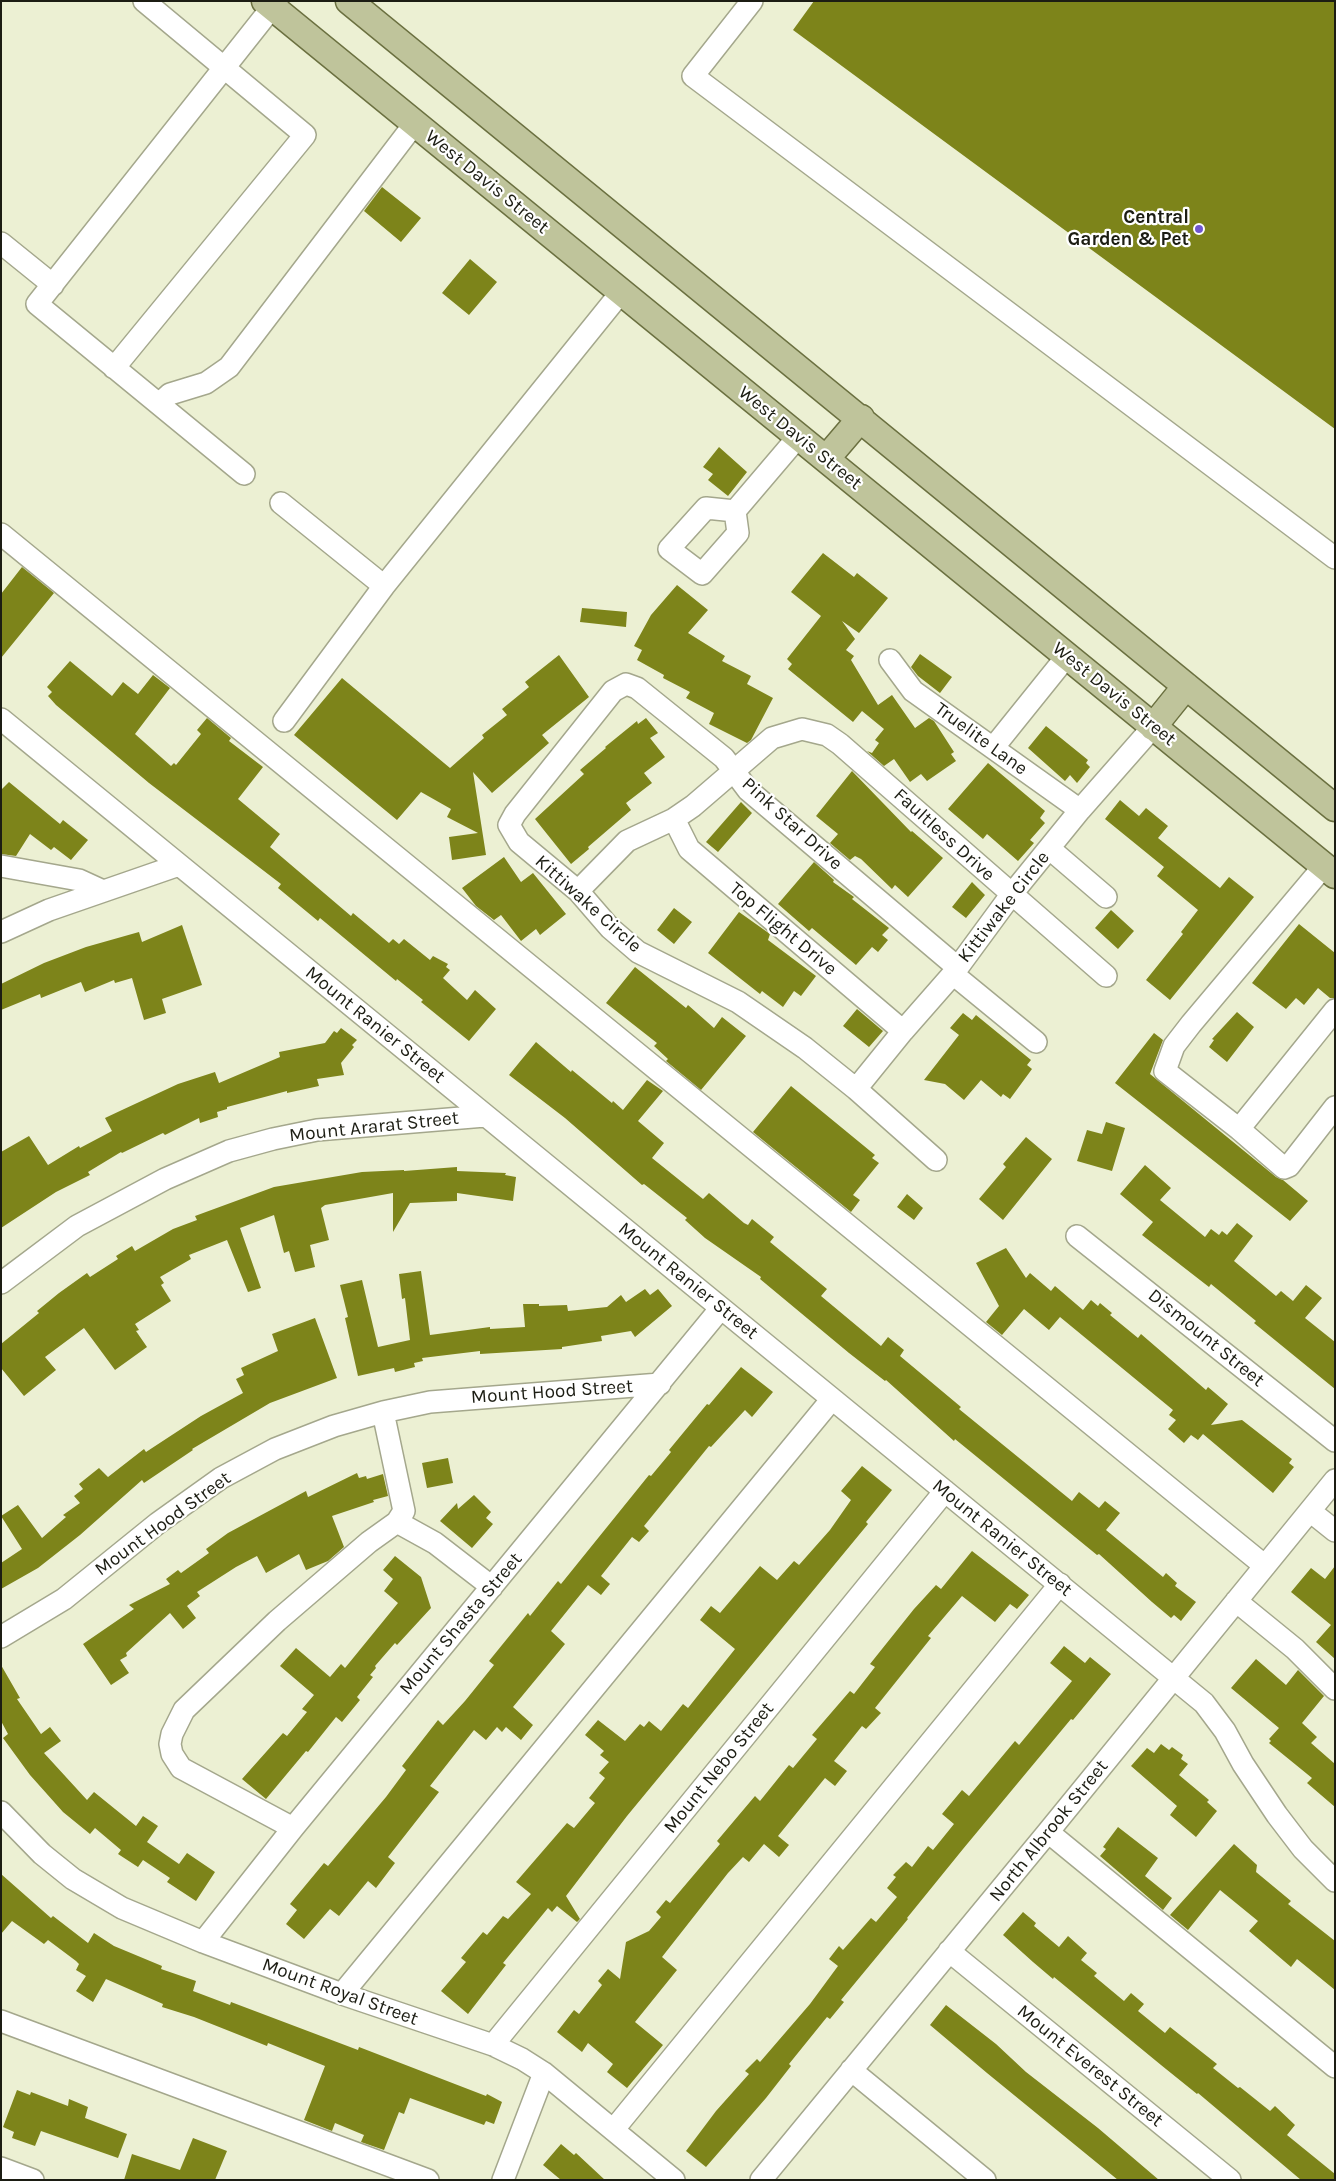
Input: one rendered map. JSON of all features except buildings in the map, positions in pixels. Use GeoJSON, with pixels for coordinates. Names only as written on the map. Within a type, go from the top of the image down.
{"type":"FeatureCollection","features":[{"type":"Feature","properties":{"kind":"main road"},"geometry":{"type":"LineString","coordinates":[[349,1],[861,418],[1335,808]]}},
{"type":"Feature","properties":{"kind":"main road","name":"West Davis Street"},"geometry":{"type":"LineString","coordinates":[[271,3],[1329,871]]}},
{"type":"Feature","properties":{"kind":"main road"},"geometry":{"type":"LineString","coordinates":[[826,459],[861,418]]}},
{"type":"Feature","properties":{"kind":"main road"},"geometry":{"type":"LineString","coordinates":[[1153,727],[1186,686]]}},
{"type":"Feature","properties":{"kind":"street"},"geometry":{"type":"LineString","coordinates":[[114,368],[305,135],[144,1]]}},
{"type":"Feature","properties":{"kind":"street"},"geometry":{"type":"LineString","coordinates":[[752,1],[693,76],[1335,558]]}},
{"type":"Feature","properties":{"kind":"street"},"geometry":{"type":"LineString","coordinates":[[244,474],[37,304],[225,68],[271,3]]}},
{"type":"Feature","properties":{"kind":"street"},"geometry":{"type":"LineString","coordinates":[[159,404],[170,394],[206,384],[229,367],[415,123]]}},
{"type":"Feature","properties":{"kind":"street"},"geometry":{"type":"LineString","coordinates":[[1,243],[53,285]]}},
{"type":"Feature","properties":{"kind":"street"},"geometry":{"type":"LineString","coordinates":[[284,722],[384,586],[622,292]]}},
{"type":"Feature","properties":{"kind":"street"},"geometry":{"type":"LineString","coordinates":[[735,511],[798,437]]}},
{"type":"Feature","properties":{"kind":"street"},"geometry":{"type":"LineString","coordinates":[[281,503],[384,586]]}},
{"type":"Feature","properties":{"kind":"street"},"geometry":{"type":"LineString","coordinates":[[1,534],[1265,1566]]}},
{"type":"Feature","properties":{"kind":"street"},"geometry":{"type":"LineString","coordinates":[[993,748],[1067,656]]}},
{"type":"Feature","properties":{"kind":"street","name":"Truelite Lane"},"geometry":{"type":"LineString","coordinates":[[890,660],[913,691],[1080,810]]}},
{"type":"Feature","properties":{"kind":"street","name":"Kittiwake Circle"},"geometry":{"type":"LineString","coordinates":[[626,684],[613,691],[515,814],[509,825],[518,842],[578,891],[610,928],[638,952],[738,1002],[805,1048],[856,1089],[936,1160]]}},
{"type":"Feature","properties":{"kind":"street","name":"Pink Star Drive"},"geometry":{"type":"LineString","coordinates":[[626,684],[637,688],[724,758],[748,790],[1036,1042]]}},
{"type":"Feature","properties":{"kind":"street","name":"Mount Ranier Street"},"geometry":{"type":"LineString","coordinates":[[1,719],[1204,1703],[1225,1731],[1243,1764],[1277,1814],[1304,1849],[1335,1882]]}},
{"type":"Feature","properties":{"kind":"street","name":"Kittiwake Circle"},"geometry":{"type":"LineString","coordinates":[[856,1089],[955,971],[1011,895],[1080,810],[1153,727]]}},
{"type":"Feature","properties":{"kind":"street","name":"Faultless Drive"},"geometry":{"type":"LineString","coordinates":[[734,771],[772,738],[802,729],[827,735],[848,750],[1011,895],[1106,976]]}},
{"type":"Feature","properties":{"kind":"street"},"geometry":{"type":"LineString","coordinates":[[578,891],[627,841],[674,819],[693,806],[734,771]]}},
{"type":"Feature","properties":{"kind":"street","name":"Top Flight Drive"},"geometry":{"type":"LineString","coordinates":[[674,819],[689,849],[903,1031]]}},
{"type":"Feature","properties":{"kind":"street"},"geometry":{"type":"LineString","coordinates":[[1050,849],[1106,897]]}},
{"type":"Feature","properties":{"kind":"street"},"geometry":{"type":"LineString","coordinates":[[1,932],[49,910],[179,865]]}},
{"type":"Feature","properties":{"kind":"street"},"geometry":{"type":"LineString","coordinates":[[1,866],[79,880],[103,891]]}},
{"type":"Feature","properties":{"kind":"street"},"geometry":{"type":"LineString","coordinates":[[1329,871],[1191,1024],[1174,1046],[1165,1071],[1239,1129],[1284,1168],[1289,1166],[1335,1107]]}},
{"type":"Feature","properties":{"kind":"street"},"geometry":{"type":"LineString","coordinates":[[1239,1129],[1335,1010]]}},
{"type":"Feature","properties":{"kind":"street","name":"Mount Ararat Street"},"geometry":{"type":"LineString","coordinates":[[1,1283],[77,1226],[165,1179],[229,1151],[317,1130],[485,1116]]}},
{"type":"Feature","properties":{"kind":"street","name":"Dismount Street"},"geometry":{"type":"LineString","coordinates":[[1077,1236],[1335,1440]]}},
{"type":"Feature","properties":{"kind":"street","name":"Mount Shasta Street"},"geometry":{"type":"LineString","coordinates":[[203,1942],[293,1828],[660,1384],[720,1308]]}},
{"type":"Feature","properties":{"kind":"street","name":"Mount Hood Street"},"geometry":{"type":"LineString","coordinates":[[1,1636],[64,1599],[158,1523],[221,1478],[275,1449],[334,1426],[383,1412],[430,1402],[660,1384]]}},
{"type":"Feature","properties":{"kind":"street"},"geometry":{"type":"LineString","coordinates":[[342,1994],[832,1398]]}},
{"type":"Feature","properties":{"kind":"street"},"geometry":{"type":"LineString","coordinates":[[293,1828],[181,1768],[172,1754],[170,1744],[172,1734],[184,1710],[277,1620],[369,1542],[397,1522],[404,1510],[383,1412]]}},
{"type":"Feature","properties":{"kind":"street","name":"North Albrook Street"},"geometry":{"type":"LineString","coordinates":[[761,2180],[1335,1480]]}},
{"type":"Feature","properties":{"kind":"street","name":"Mount Nebo Street"},"geometry":{"type":"LineString","coordinates":[[493,2046],[945,1491]]}},
{"type":"Feature","properties":{"kind":"street"},"geometry":{"type":"LineString","coordinates":[[1310,1511],[1335,1531]]}},
{"type":"Feature","properties":{"kind":"street"},"geometry":{"type":"LineString","coordinates":[[397,1522],[435,1543],[492,1587]]}},
{"type":"Feature","properties":{"kind":"street"},"geometry":{"type":"LineString","coordinates":[[614,2129],[1060,1584]]}},
{"type":"Feature","properties":{"kind":"street"},"geometry":{"type":"LineString","coordinates":[[1236,1601],[1294,1649],[1335,1689]]}},
{"type":"Feature","properties":{"kind":"street","name":"Mount Royal Street"},"geometry":{"type":"LineString","coordinates":[[1,1812],[42,1854],[73,1879],[122,1908],[203,1942],[342,1994],[493,2046],[522,2059],[544,2073],[674,2180]]}},
{"type":"Feature","properties":{"kind":"street"},"geometry":{"type":"LineString","coordinates":[[1048,1832],[1335,2067]]}},
{"type":"Feature","properties":{"kind":"street","name":"Mount Everest Street"},"geometry":{"type":"LineString","coordinates":[[949,1951],[1230,2180]]}},
{"type":"Feature","properties":{"kind":"street"},"geometry":{"type":"LineString","coordinates":[[1,2022],[428,2180]]}},
{"type":"Feature","properties":{"kind":"street"},"geometry":{"type":"LineString","coordinates":[[851,2070],[985,2180]]}},
{"type":"Feature","properties":{"kind":"street"},"geometry":{"type":"LineString","coordinates":[[503,2180],[544,2073]]}},
{"type":"Feature","properties":{"kind":"street"},"geometry":{"type":"LineString","coordinates":[[1,2168],[33,2180]]}},
{"type":"Feature","properties":{"kind":"place","name":"Central Garden & Pet"},"geometry":{"type":"Point","coordinates":[1199,229]}}]}
